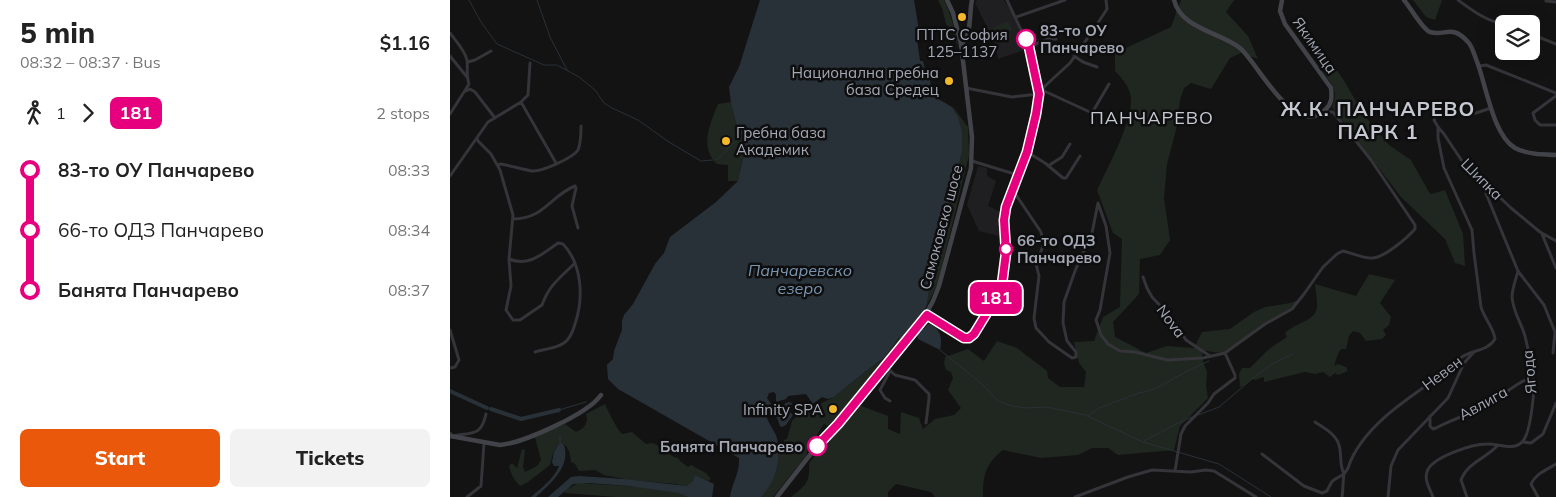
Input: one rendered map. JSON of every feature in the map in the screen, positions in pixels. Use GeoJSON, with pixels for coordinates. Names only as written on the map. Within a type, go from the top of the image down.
{"type":"FeatureCollection","features":[{"type":"Feature","properties":{"kind":"street","name":"Самоковско шосе"},"geometry":{"type":"LineString","coordinates":[[777,497],[817,446],[838,424],[921,323],[927,315],[939,286],[972,161],[972,137],[961,44],[953,13],[947,0]]}},
{"type":"Feature","properties":{"kind":"street"},"geometry":{"type":"LineString","coordinates":[[961,44],[968,37],[972,0]]}},
{"type":"Feature","properties":{"kind":"street"},"geometry":{"type":"LineString","coordinates":[[927,315],[964,338],[969,338],[974,334],[996,298],[1002,284],[1006,253],[1004,220],[1006,207],[1027,152],[1039,94],[1029,47],[1007,0]]}},
{"type":"Feature","properties":{"kind":"street"},"geometry":{"type":"LineString","coordinates":[[1016,17],[1065,0]]}},
{"type":"Feature","properties":{"kind":"street"},"geometry":{"type":"LineString","coordinates":[[966,88],[1012,97],[1039,94],[1074,56],[1107,9],[1106,0]]}},
{"type":"Feature","properties":{"kind":"street"},"geometry":{"type":"LineString","coordinates":[[1012,190],[1042,236],[1043,246],[1036,264],[1039,276],[1034,318],[1036,328],[1049,342],[1074,359],[1077,353],[1067,341],[1063,323],[1064,302],[1092,233],[1097,204],[1100,204],[1106,226],[1110,253],[1100,310],[1096,320],[1103,338],[1113,347],[1120,350],[1167,360],[1225,354],[1265,324],[1292,309],[1323,267],[1337,254],[1343,251],[1372,259],[1396,245],[1415,229],[1415,225],[1371,160],[1333,112],[1323,112],[1314,116],[1307,116],[1292,109],[1267,84],[1241,49],[1194,24],[1176,6],[1174,0]]}},
{"type":"Feature","properties":{"kind":"street","name":"Якимица"},"geometry":{"type":"LineString","coordinates":[[1282,0],[1280,11],[1285,24],[1330,88],[1332,98],[1323,112]]}},
{"type":"Feature","properties":{"kind":"street"},"geometry":{"type":"LineString","coordinates":[[1404,0],[1425,29],[1431,33],[1448,31],[1458,33],[1470,43],[1479,66],[1495,121],[1514,148],[1525,152],[1556,154]]}},
{"type":"Feature","properties":{"kind":"street"},"geometry":{"type":"LineString","coordinates":[[1458,0],[1480,16],[1495,22]]}},
{"type":"Feature","properties":{"kind":"street"},"geometry":{"type":"LineString","coordinates":[[1546,2],[1556,2]]}},
{"type":"Feature","properties":{"kind":"street"},"geometry":{"type":"LineString","coordinates":[[450,33],[466,56],[468,62],[467,78]]}},
{"type":"Feature","properties":{"kind":"street"},"geometry":{"type":"LineString","coordinates":[[1540,37],[1555,42]]}},
{"type":"Feature","properties":{"kind":"street"},"geometry":{"type":"LineString","coordinates":[[1029,47],[1048,39],[1056,39]]}},
{"type":"Feature","properties":{"kind":"street"},"geometry":{"type":"LineString","coordinates":[[468,62],[491,51]]}},
{"type":"Feature","properties":{"kind":"street"},"geometry":{"type":"LineString","coordinates":[[450,56],[467,78],[469,84],[450,114]]}},
{"type":"Feature","properties":{"kind":"street"},"geometry":{"type":"LineString","coordinates":[[1074,56],[1097,67]]}},
{"type":"Feature","properties":{"kind":"street"},"geometry":{"type":"LineString","coordinates":[[450,175],[482,129],[528,95],[530,63]]}},
{"type":"Feature","properties":{"kind":"street"},"geometry":{"type":"LineString","coordinates":[[1479,66],[1486,65],[1556,95],[1533,113],[1535,120],[1540,125],[1556,125]]}},
{"type":"Feature","properties":{"kind":"street"},"geometry":{"type":"LineString","coordinates":[[1042,90],[1092,113],[1109,84]]}},
{"type":"Feature","properties":{"kind":"street"},"geometry":{"type":"LineString","coordinates":[[466,91],[470,89],[475,92],[495,118]]}},
{"type":"Feature","properties":{"kind":"street"},"geometry":{"type":"LineString","coordinates":[[521,102],[556,163]]}},
{"type":"Feature","properties":{"kind":"street"},"geometry":{"type":"LineString","coordinates":[[1438,127],[1434,118],[1438,114],[1476,113],[1491,108]]}},
{"type":"Feature","properties":{"kind":"street"},"geometry":{"type":"LineString","coordinates":[[497,165],[501,164],[531,171],[540,170],[568,158],[577,151],[581,140],[581,126]]}},
{"type":"Feature","properties":{"kind":"street","name":"Шипка"},"geometry":{"type":"LineString","coordinates":[[1438,127],[1462,161],[1511,208],[1540,232],[1556,242]]}},
{"type":"Feature","properties":{"kind":"street","name":"Невен"},"geometry":{"type":"LineString","coordinates":[[1342,497],[1345,480],[1344,474],[1357,448],[1367,435],[1423,387],[1444,374],[1468,353],[1475,352],[1493,342],[1495,337],[1481,308],[1472,230],[1444,168],[1438,138],[1438,127]]}},
{"type":"Feature","properties":{"kind":"street"},"geometry":{"type":"LineString","coordinates":[[477,138],[497,165],[509,197],[513,219],[509,259],[510,286],[506,310],[513,320],[520,320],[542,305],[546,292],[575,263]]}},
{"type":"Feature","properties":{"kind":"street"},"geometry":{"type":"LineString","coordinates":[[1048,166],[1062,156],[1070,144]]}},
{"type":"Feature","properties":{"kind":"street"},"geometry":{"type":"LineString","coordinates":[[1027,152],[1064,178],[1066,178],[1080,156]]}},
{"type":"Feature","properties":{"kind":"street"},"geometry":{"type":"LineString","coordinates":[[972,161],[1018,175]]}},
{"type":"Feature","properties":{"kind":"street"},"geometry":{"type":"LineString","coordinates":[[1480,178],[1518,271],[1544,305],[1555,332],[1553,352]]}},
{"type":"Feature","properties":{"kind":"street"},"geometry":{"type":"LineString","coordinates":[[513,219],[524,219],[534,216],[575,186],[572,206],[578,228]]}},
{"type":"Feature","properties":{"kind":"street"},"geometry":{"type":"LineString","coordinates":[[1540,232],[1556,268]]}},
{"type":"Feature","properties":{"kind":"street"},"geometry":{"type":"LineString","coordinates":[[509,259],[519,263],[528,262],[558,243],[563,244],[570,251],[575,263],[581,299],[580,310],[573,330],[563,344],[534,352]]}},
{"type":"Feature","properties":{"kind":"street","name":"Ягода"},"geometry":{"type":"LineString","coordinates":[[1518,271],[1512,296],[1516,316],[1525,334],[1534,388],[1528,433],[1522,442]]}},
{"type":"Feature","properties":{"kind":"street","name":"Nova"},"geometry":{"type":"LineString","coordinates":[[1143,277],[1152,297],[1169,314],[1186,340],[1210,356]]}},
{"type":"Feature","properties":{"kind":"street"},"geometry":{"type":"LineString","coordinates":[[450,330],[459,360],[455,367],[450,368]]}},
{"type":"Feature","properties":{"kind":"street"},"geometry":{"type":"LineString","coordinates":[[1388,497],[1391,466],[1400,446],[1448,398],[1460,370],[1475,352]]}},
{"type":"Feature","properties":{"kind":"street"},"geometry":{"type":"LineString","coordinates":[[1175,471],[1181,434],[1185,426],[1208,403],[1214,394],[1235,378],[1225,354]]}},
{"type":"Feature","properties":{"kind":"street"},"geometry":{"type":"LineString","coordinates":[[885,366],[899,377],[915,380],[929,394],[926,423]]}},
{"type":"Feature","properties":{"kind":"street"},"geometry":{"type":"LineString","coordinates":[[890,371],[880,390],[885,398],[890,401]]}},
{"type":"Feature","properties":{"kind":"street","name":"Авлига"},"geometry":{"type":"LineString","coordinates":[[1430,416],[1429,423],[1433,428],[1476,411],[1504,394],[1518,382],[1532,377]]}},
{"type":"Feature","properties":{"kind":"street"},"geometry":{"type":"LineString","coordinates":[[451,435],[500,445],[524,439],[587,409],[601,395]]}},
{"type":"Feature","properties":{"kind":"street"},"geometry":{"type":"LineString","coordinates":[[1433,497],[1426,473],[1429,466],[1434,462],[1449,454],[1482,444],[1512,447],[1522,442],[1531,443],[1544,434],[1556,403]]}},
{"type":"Feature","properties":{"kind":"street"},"geometry":{"type":"LineString","coordinates":[[451,435],[480,430],[484,425],[486,414]]}},
{"type":"Feature","properties":{"kind":"street"},"geometry":{"type":"LineString","coordinates":[[1262,454],[1304,486],[1325,495],[1330,482],[1344,474],[1341,466],[1339,445],[1330,432],[1315,422]]}},
{"type":"Feature","properties":{"kind":"street"},"geometry":{"type":"LineString","coordinates":[[467,497],[481,486],[484,443]]}},
{"type":"Feature","properties":{"kind":"street"},"geometry":{"type":"LineString","coordinates":[[1466,497],[1461,480],[1463,473],[1468,467],[1490,453],[1497,446]]}},
{"type":"Feature","properties":{"kind":"street"},"geometry":{"type":"LineString","coordinates":[[1538,497],[1531,484],[1532,481],[1540,473],[1556,464]]}},
{"type":"Feature","properties":{"kind":"street"},"geometry":{"type":"LineString","coordinates":[[1075,497],[1152,470],[1214,471],[1256,497]]}},
{"type":"Feature","properties":{"kind":"shaded area"},"geometry":{"type":"Polygon","coordinates":[[[938,0],[944,0],[947,6],[959,49],[951,29],[946,24],[938,0]]]}},
{"type":"Feature","properties":{"kind":"shaded area"},"geometry":{"type":"Polygon","coordinates":[[[977,0],[1004,0],[1016,20],[1024,50],[998,59],[994,41],[975,3],[977,0]]]}},
{"type":"Feature","properties":{"kind":"shaded area"},"geometry":{"type":"Polygon","coordinates":[[[1181,0],[1234,0],[1226,12],[1248,36],[1258,59],[1241,53],[1230,58],[1211,89],[1191,83],[1184,88],[1167,164],[1164,198],[1170,240],[1160,255],[1140,259],[1139,294],[1113,322],[1115,337],[1146,353],[1167,346],[1194,348],[1202,332],[1230,329],[1254,312],[1265,307],[1291,303],[1300,299],[1291,308],[1225,353],[1202,350],[1207,372],[1206,386],[1208,398],[1180,426],[1174,450],[1118,455],[1108,448],[1092,448],[1078,455],[1041,458],[1003,450],[992,460],[986,471],[983,497],[935,497],[931,492],[896,484],[888,492],[888,497],[791,497],[806,483],[809,475],[809,463],[859,405],[888,416],[888,429],[900,434],[901,412],[919,418],[923,429],[935,419],[954,415],[961,408],[948,390],[953,378],[951,372],[946,370],[945,357],[968,349],[984,361],[997,341],[1017,348],[1047,371],[1048,378],[1060,387],[1084,387],[1086,372],[1079,363],[1074,342],[1094,341],[1103,317],[1120,307],[1122,239],[1113,233],[1097,190],[1120,142],[1131,102],[1127,87],[1115,71],[1115,53],[1171,27],[1181,0]]]}},
{"type":"Feature","properties":{"kind":"shaded area"},"geometry":{"type":"Polygon","coordinates":[[[1413,0],[1442,0],[1435,20],[1426,17],[1413,0]]]}},
{"type":"Feature","properties":{"kind":"shaded area"},"geometry":{"type":"Polygon","coordinates":[[[1008,21],[1012,30],[994,38],[990,29],[1008,21]]]}},
{"type":"Feature","properties":{"kind":"shaded area"},"geometry":{"type":"Polygon","coordinates":[[[1336,69],[1364,115],[1389,145],[1411,160],[1429,192],[1431,194],[1445,190],[1463,234],[1465,266],[1455,263],[1445,239],[1401,197],[1332,107],[1335,92],[1322,71],[1336,69]]]}},
{"type":"Feature","properties":{"kind":"shaded area","name":"Гребна база Академик"},"geometry":{"type":"Polygon","coordinates":[[[731,102],[737,127],[743,137],[745,150],[738,181],[728,181],[728,165],[717,164],[708,150],[707,143],[709,127],[718,104],[731,102]]]}},
{"type":"Feature","properties":{"kind":"shaded area"},"geometry":{"type":"Polygon","coordinates":[[[952,107],[968,127],[969,155],[938,283],[927,305],[938,253],[939,232],[949,205],[962,152],[958,117],[952,107]]]}},
{"type":"Feature","properties":{"kind":"shaded area"},"geometry":{"type":"Polygon","coordinates":[[[978,166],[987,168],[987,176],[996,181],[988,206],[1003,213],[1003,237],[979,231],[967,205],[978,166]]]}},
{"type":"Feature","properties":{"kind":"shaded area"},"geometry":{"type":"Polygon","coordinates":[[[1369,274],[1395,280],[1380,303],[1391,317],[1389,325],[1383,330],[1386,335],[1382,339],[1366,341],[1360,333],[1353,331],[1349,336],[1346,349],[1341,349],[1334,366],[1338,364],[1346,367],[1348,371],[1338,375],[1335,373],[1330,377],[1323,372],[1315,374],[1305,372],[1264,382],[1264,377],[1252,379],[1240,387],[1239,374],[1242,368],[1250,368],[1269,349],[1287,337],[1285,333],[1312,317],[1315,313],[1317,304],[1315,284],[1356,296],[1369,274]]]}},
{"type":"Feature","properties":{"kind":"shaded area"},"geometry":{"type":"Polygon","coordinates":[[[899,336],[903,339],[901,342],[847,407],[828,426],[824,424],[808,448],[806,456],[773,497],[761,497],[769,487],[774,476],[779,453],[786,453],[784,440],[787,439],[792,421],[799,414],[834,397],[885,357],[899,336]]]}},
{"type":"Feature","properties":{"kind":"shaded area"},"geometry":{"type":"Polygon","coordinates":[[[605,404],[622,434],[632,432],[646,444],[653,443],[678,458],[688,467],[691,465],[706,473],[711,479],[708,481],[695,475],[692,492],[684,486],[676,484],[630,480],[604,475],[595,470],[579,471],[575,464],[571,462],[567,448],[560,442],[553,453],[550,465],[520,486],[513,477],[509,466],[512,463],[517,468],[522,449],[525,450],[523,467],[525,472],[537,466],[541,460],[535,437],[565,424],[576,432],[579,431],[586,423],[586,414],[605,404]]]}},
{"type":"Feature","properties":{"kind":"shaded area"},"geometry":{"type":"Polygon","coordinates":[[[579,483],[641,487],[682,493],[688,497],[616,497],[565,493],[565,490],[579,483]]]}},
{"type":"Feature","properties":{"kind":"water","name":"Панчаревско езеро"},"geometry":{"type":"Polygon","coordinates":[[[760,0],[914,0],[919,30],[916,31],[920,61],[923,61],[925,69],[929,68],[931,89],[935,97],[952,107],[958,117],[962,132],[962,152],[949,205],[939,232],[938,253],[927,305],[919,319],[922,329],[928,324],[938,330],[941,337],[940,350],[918,339],[917,335],[911,330],[903,339],[899,337],[885,357],[834,397],[828,399],[822,397],[813,404],[806,394],[788,396],[786,399],[776,402],[774,392],[769,393],[767,398],[771,404],[766,414],[776,435],[779,451],[777,468],[771,484],[761,497],[730,497],[739,458],[618,389],[608,379],[607,365],[613,359],[622,330],[624,315],[633,304],[655,264],[664,253],[670,237],[716,202],[738,181],[745,150],[743,137],[737,127],[729,87],[739,67],[760,0]]]}},
{"type":"Feature","properties":{"kind":"water"},"geometry":{"type":"Polygon","coordinates":[[[788,402],[792,403],[790,412],[793,415],[786,425],[782,427],[777,418],[772,415],[775,410],[788,402]]]}},
{"type":"Feature","properties":{"kind":"water"},"geometry":{"type":"Polygon","coordinates":[[[560,442],[564,445],[565,453],[565,461],[562,468],[536,497],[531,497],[557,471],[559,466],[554,466],[552,462],[554,452],[560,442]]]}},
{"type":"Feature","properties":{"kind":"water"},"geometry":{"type":"Polygon","coordinates":[[[695,475],[714,484],[712,497],[688,497],[679,493],[589,483],[573,484],[558,497],[548,497],[571,477],[624,479],[687,486],[693,481],[695,475]]]}},
{"type":"Feature","properties":{"kind":"waterway"},"geometry":{"type":"LineString","coordinates":[[469,0],[481,22],[497,44],[544,65],[557,65],[579,77],[595,90],[604,103],[612,108],[638,120],[669,142],[701,161],[713,160]]}},
{"type":"Feature","properties":{"kind":"waterway"},"geometry":{"type":"LineString","coordinates":[[537,0],[550,37],[567,70]]}},
{"type":"Feature","properties":{"kind":"waterway"},"geometry":{"type":"LineString","coordinates":[[716,160],[732,144],[744,137]]}},
{"type":"Feature","properties":{"kind":"waterway"},"geometry":{"type":"LineString","coordinates":[[940,350],[982,384],[998,401],[1012,406],[1025,408],[1046,407],[1085,415],[1143,442],[1219,464],[1271,497]]}},
{"type":"Feature","properties":{"kind":"waterway"},"geometry":{"type":"LineString","coordinates":[[1198,415],[1219,407],[1259,373],[1293,354]]}},
{"type":"Feature","properties":{"kind":"waterway"},"geometry":{"type":"LineString","coordinates":[[1088,416],[1099,408],[1155,389],[1209,361]]}},
{"type":"Feature","properties":{"kind":"waterway"},"geometry":{"type":"LineString","coordinates":[[450,391],[487,408]]}},
{"type":"Feature","properties":{"kind":"waterway"},"geometry":{"type":"LineString","coordinates":[[559,410],[586,402]]}},
{"type":"Feature","properties":{"kind":"waterway"},"geometry":{"type":"LineString","coordinates":[[491,409],[521,419],[559,410]]}},
{"type":"Feature","properties":{"kind":"waterway"},"geometry":{"type":"LineString","coordinates":[[1144,441],[1192,417]]}},
{"type":"Feature","properties":{"kind":"waterway"},"geometry":{"type":"LineString","coordinates":[[560,436],[560,443]]}},
{"type":"Feature","properties":{"kind":"bus line","name":"181"},"geometry":{"type":"LineString","coordinates":[[817,446],[838,424],[927,315],[951,331],[964,338],[969,338],[974,334],[996,298],[1002,284],[1006,253],[1004,220],[1006,207],[1027,152],[1039,94],[1026,39]]}},
{"type":"Feature","properties":{"kind":"place","name":"ПТТС София 125–1137"},"geometry":{"type":"Point","coordinates":[962,17]}},
{"type":"Feature","properties":{"kind":"place","name":"83-то ОУ Панчарево"},"geometry":{"type":"Point","coordinates":[1026,39]}},
{"type":"Feature","properties":{"kind":"place","name":"Национална гребна база Средец"},"geometry":{"type":"Point","coordinates":[949,81]}},
{"type":"Feature","properties":{"kind":"place","name":"Гребна база Академик"},"geometry":{"type":"Point","coordinates":[726,141]}},
{"type":"Feature","properties":{"kind":"place","name":"66-то ОДЗ Панчарево"},"geometry":{"type":"Point","coordinates":[1006,249]}},
{"type":"Feature","properties":{"kind":"place","name":"Infinity SPA"},"geometry":{"type":"Point","coordinates":[833,409]}},
{"type":"Feature","properties":{"kind":"place","name":"Банята Панчарево"},"geometry":{"type":"Point","coordinates":[817,446]}},
{"type":"Feature","properties":{"kind":"district","name":"ПАНЧАРЕВО"},"geometry":{"type":"Point","coordinates":[1152,117]}},
{"type":"Feature","properties":{"kind":"district","name":"Ж.К. ПАНЧАРЕВО ПАРК 1"},"geometry":{"type":"Point","coordinates":[1378,120]}}]}
